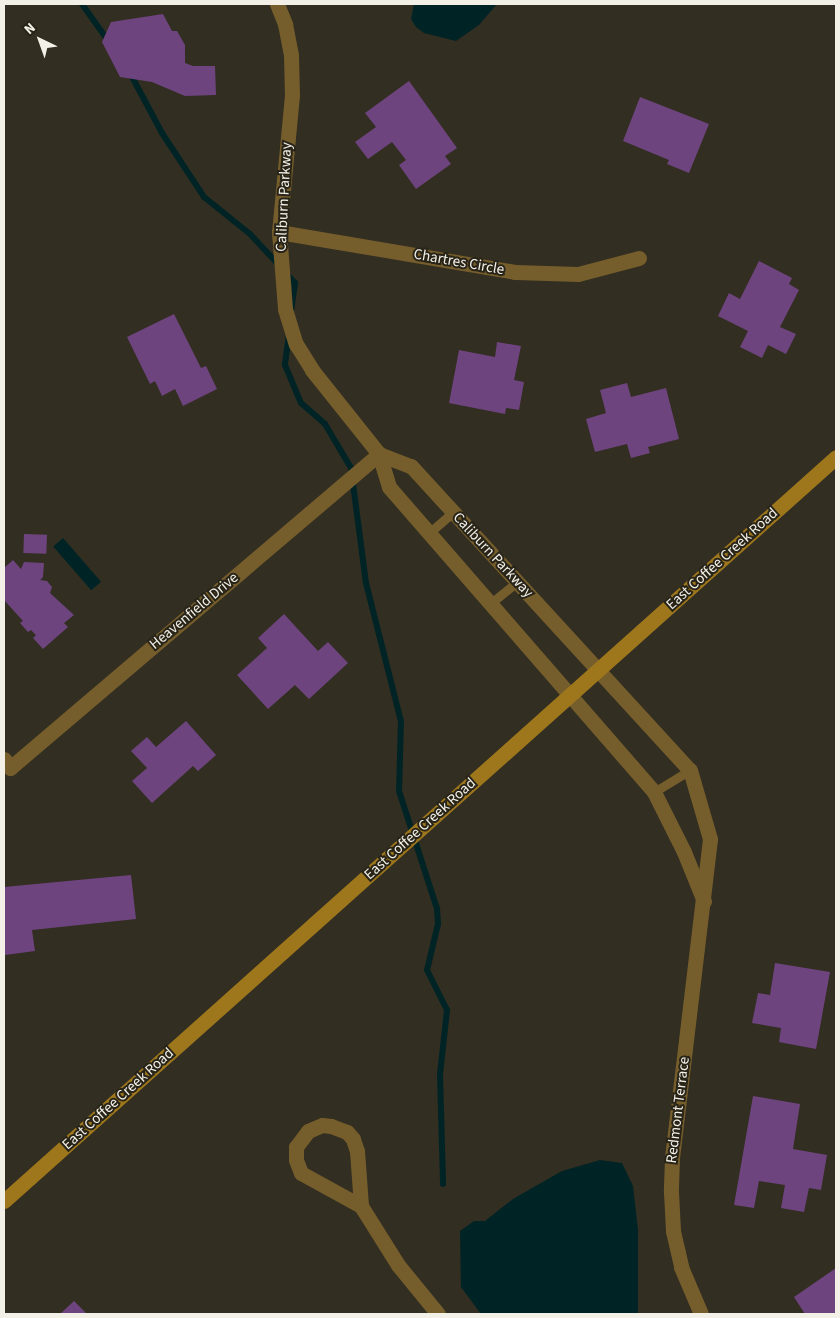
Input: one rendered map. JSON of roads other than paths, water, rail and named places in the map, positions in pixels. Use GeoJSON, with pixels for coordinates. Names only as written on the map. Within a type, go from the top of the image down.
{"type":"FeatureCollection","features":[{"type":"Feature","properties":{"kind":"street","name":"Caliburn Parkway"},"geometry":{"type":"LineString","coordinates":[[277,4],[285,24],[290,55],[292,95],[280,232],[285,309],[296,344],[312,370],[378,454],[389,487],[571,694]]}},
{"type":"Feature","properties":{"kind":"street","name":"Chartres Circle"},"geometry":{"type":"LineString","coordinates":[[280,232],[515,272],[578,274],[639,258]]}},
{"type":"Feature","properties":{"kind":"street","name":"Caliburn Parkway"},"geometry":{"type":"LineString","coordinates":[[378,454],[411,466],[598,670]]}},
{"type":"Feature","properties":{"kind":"street","name":"Heavenfield Drive"},"geometry":{"type":"LineString","coordinates":[[7,764],[378,454]]}},
{"type":"Feature","properties":{"kind":"street","name":"East Coffee Creek Road"},"geometry":{"type":"LineString","coordinates":[[4,1201],[836,457]]}},
{"type":"Feature","properties":{"kind":"street","name":"Redmont Terrace"},"geometry":{"type":"LineString","coordinates":[[598,670],[690,770],[710,839],[672,1158],[671,1192],[673,1231],[681,1267],[702,1314]]}},
{"type":"Feature","properties":{"kind":"street","name":"Redmont Terrace"},"geometry":{"type":"LineString","coordinates":[[571,694],[654,792],[684,852],[704,901]]}},
{"type":"Feature","properties":{"kind":"street"},"geometry":{"type":"LineString","coordinates":[[361,1206],[301,1172],[296,1160],[296,1147],[308,1131],[322,1125],[331,1126],[347,1132],[353,1139],[357,1151],[361,1206],[398,1265],[438,1314]]}},
{"type":"Feature","properties":{"kind":"lane"},"geometry":{"type":"LineString","coordinates":[[429,533],[453,512]]}},
{"type":"Feature","properties":{"kind":"lane"},"geometry":{"type":"LineString","coordinates":[[491,604],[517,582]]}},
{"type":"Feature","properties":{"kind":"lane"},"geometry":{"type":"LineString","coordinates":[[654,792],[690,770]]}},
{"type":"Feature","properties":{"kind":"water"},"geometry":{"type":"Polygon","coordinates":[[[414,4],[497,4],[479,25],[456,41],[424,33],[416,27],[411,19],[414,4]]]}},
{"type":"Feature","properties":{"kind":"water"},"geometry":{"type":"Polygon","coordinates":[[[63,538],[101,582],[91,590],[53,547],[63,538]]]}},
{"type":"Feature","properties":{"kind":"water"},"geometry":{"type":"Polygon","coordinates":[[[600,1160],[622,1163],[633,1186],[638,1230],[638,1314],[481,1314],[461,1287],[460,1231],[474,1221],[485,1221],[513,1199],[562,1171],[600,1160]]]}},
{"type":"Feature","properties":{"kind":"waterway"},"geometry":{"type":"LineString","coordinates":[[82,4],[109,42]]}},
{"type":"Feature","properties":{"kind":"waterway"},"geometry":{"type":"LineString","coordinates":[[130,73],[162,133],[204,197],[250,234],[278,264]]}},
{"type":"Feature","properties":{"kind":"waterway"},"geometry":{"type":"LineString","coordinates":[[285,272],[295,283],[291,313]]}},
{"type":"Feature","properties":{"kind":"waterway"},"geometry":{"type":"LineString","coordinates":[[289,335],[285,365],[301,403],[325,424],[351,468],[366,583],[401,721],[399,791],[437,909],[438,924],[427,970],[447,1010],[440,1074],[443,1184]]}}]}
